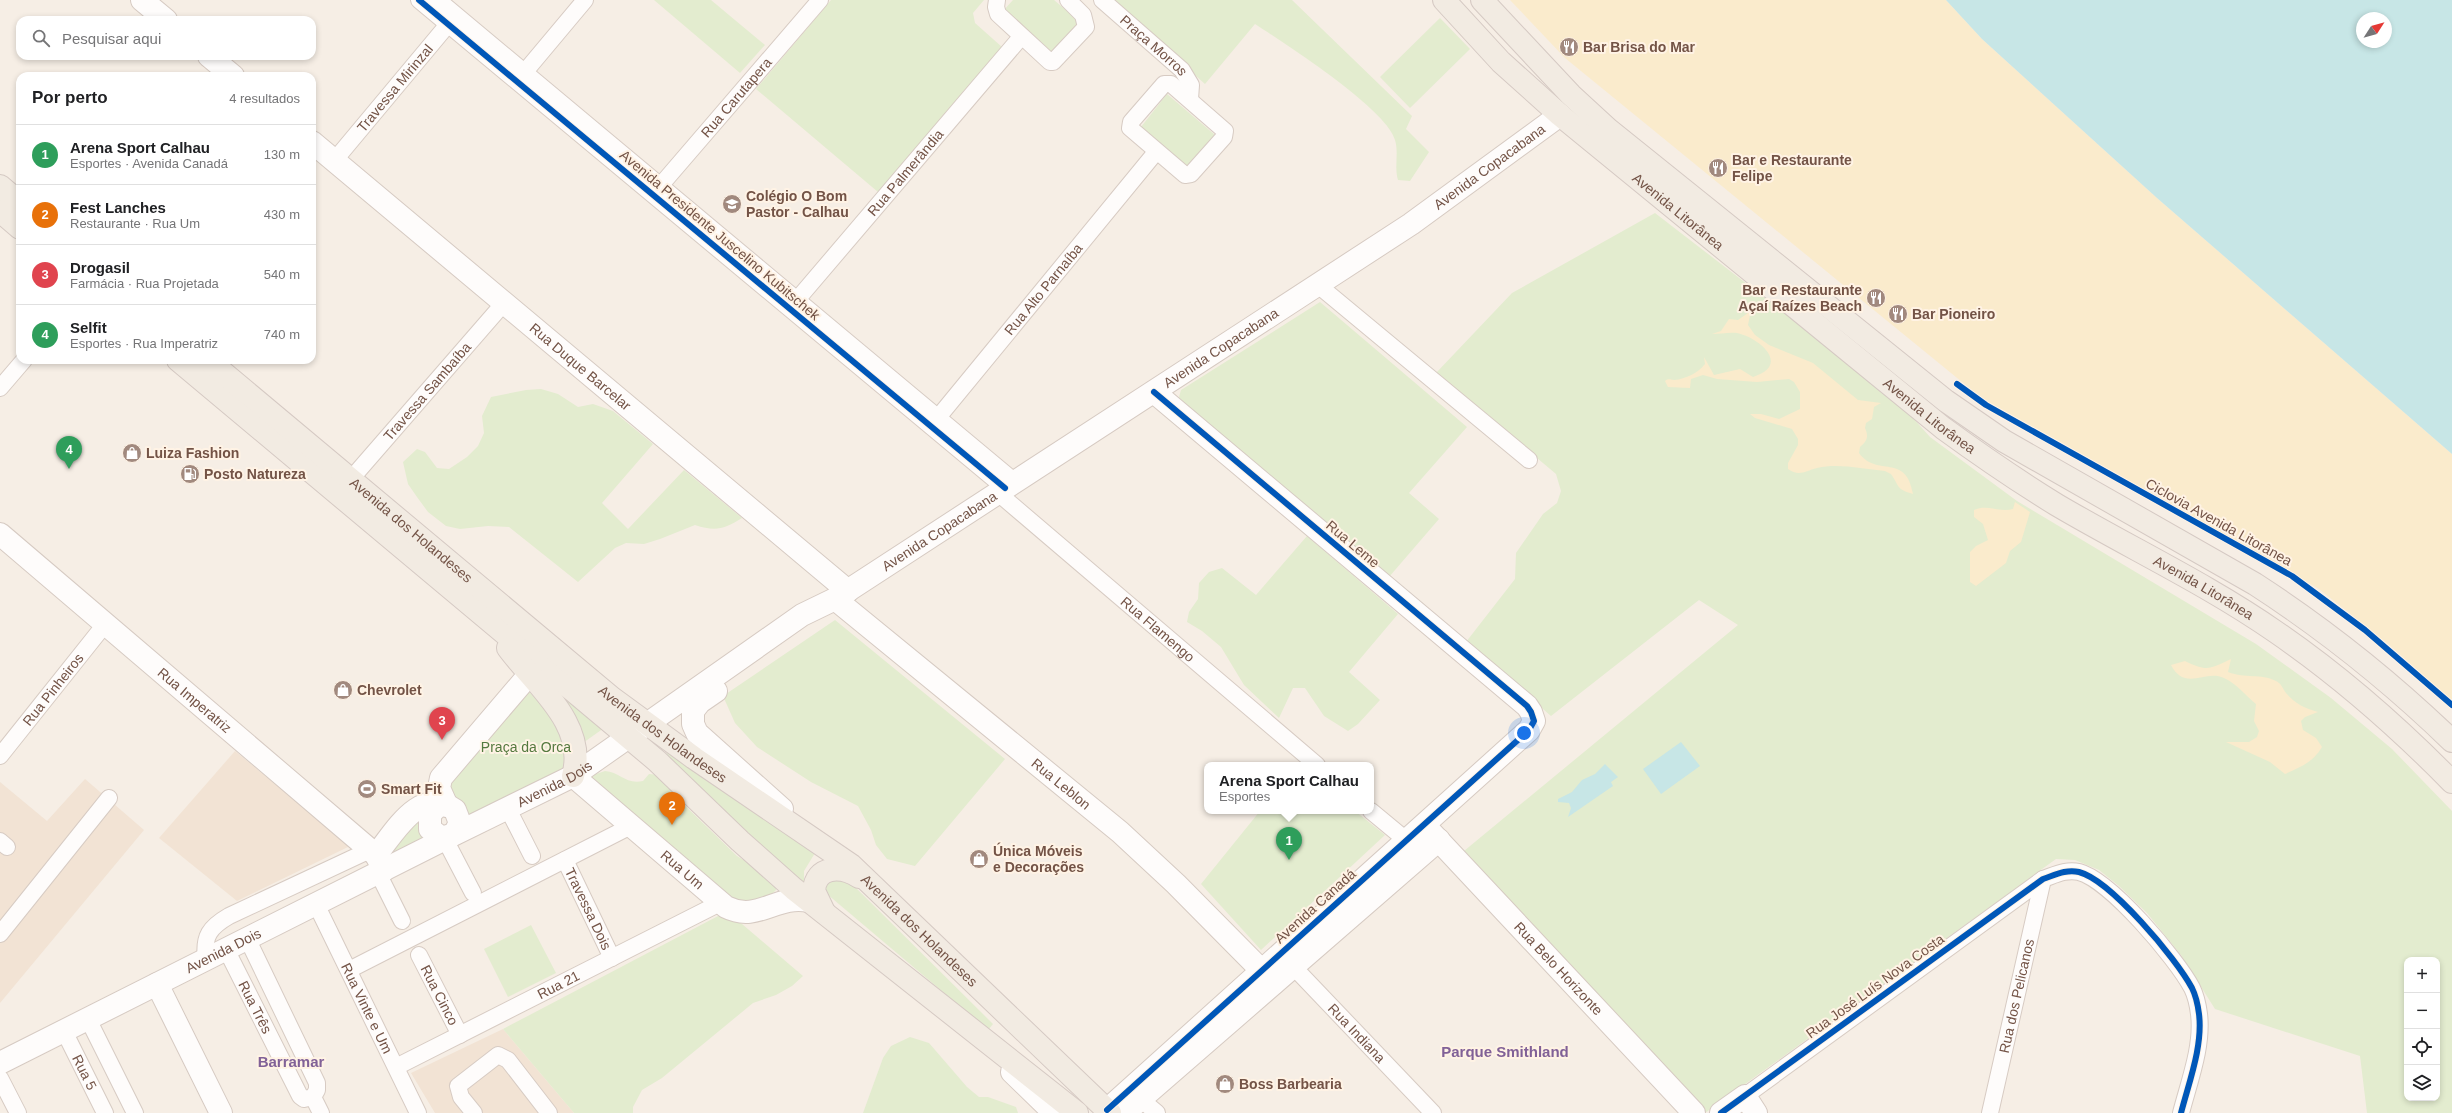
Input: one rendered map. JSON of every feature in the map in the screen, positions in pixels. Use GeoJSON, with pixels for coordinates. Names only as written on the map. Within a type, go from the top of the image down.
{"type":"FeatureCollection","features":[{"type":"Feature","properties":{"kind":"main road","name":"Avenida Litorânea"},"geometry":{"type":"LineString","coordinates":[[1444,0],[1501,62],[1560,115],[1894,388],[1968,446],[2058,505],[2220,597],[2275,631],[2356,693],[2452,782]]}},
{"type":"Feature","properties":{"kind":"main road"},"geometry":{"type":"LineString","coordinates":[[1471,0],[1487,16],[1503,23]]}},
{"type":"Feature","properties":{"kind":"main road","name":"Avenida Litorânea"},"geometry":{"type":"LineString","coordinates":[[1482,0],[1571,95],[1608,129],[1946,401],[1977,423],[2025,453],[2255,584],[2288,606],[2380,674],[2452,741]]}},
{"type":"Feature","properties":{"kind":"main road"},"geometry":{"type":"LineString","coordinates":[[0,186],[16,199]]}},
{"type":"Feature","properties":{"kind":"main road"},"geometry":{"type":"LineString","coordinates":[[0,211],[16,225]]}},
{"type":"Feature","properties":{"kind":"main road","name":"Avenida dos Holandeses"},"geometry":{"type":"LineString","coordinates":[[183,364],[488,620],[534,669],[628,737],[657,761],[756,856],[830,919],[973,1033],[1077,1113]]}},
{"type":"Feature","properties":{"kind":"main road","name":"Avenida dos Holandeses"},"geometry":{"type":"LineString","coordinates":[[213,364],[646,724],[754,800],[818,840],[851,865],[1122,1105]]}},
{"type":"Feature","properties":{"kind":"main road"},"geometry":{"type":"LineString","coordinates":[[1894,388],[1911,395],[1936,414],[1941,414],[1947,411],[1946,401]]}},
{"type":"Feature","properties":{"kind":"main road"},"geometry":{"type":"LineString","coordinates":[[1968,446],[1968,437],[1976,431],[2008,450],[2025,453]]}},
{"type":"Feature","properties":{"kind":"main road"},"geometry":{"type":"LineString","coordinates":[[534,669],[568,725],[576,757],[573,776]]}},
{"type":"Feature","properties":{"kind":"main road"},"geometry":{"type":"LineString","coordinates":[[646,724],[649,746],[657,761]]}},
{"type":"Feature","properties":{"kind":"main road"},"geometry":{"type":"LineString","coordinates":[[830,919],[819,904],[814,891],[816,880],[823,873],[832,869],[844,870],[871,884]]}},
{"type":"Feature","properties":{"kind":"street"},"geometry":{"type":"LineString","coordinates":[[142,0],[161,16]]}},
{"type":"Feature","properties":{"kind":"street","name":"Avenida Presidente Juscelino Kubitschek"},"geometry":{"type":"LineString","coordinates":[[419,0],[452,19],[935,422],[1006,488]]}},
{"type":"Feature","properties":{"kind":"street","name":"Avenida Presidente Juscelino Kubitschek"},"geometry":{"type":"LineString","coordinates":[[438,0],[452,19]]}},
{"type":"Feature","properties":{"kind":"street"},"geometry":{"type":"LineString","coordinates":[[520,76],[585,0]]}},
{"type":"Feature","properties":{"kind":"street","name":"Rua Carutapera"},"geometry":{"type":"LineString","coordinates":[[657,190],[820,0]]}},
{"type":"Feature","properties":{"kind":"street"},"geometry":{"type":"LineString","coordinates":[[997,0],[996,7],[998,14],[1021,37],[1050,62],[1058,59],[1086,27],[1084,15],[1069,0]]}},
{"type":"Feature","properties":{"kind":"street","name":"Praça Morros"},"geometry":{"type":"LineString","coordinates":[[1102,0],[1182,70],[1190,85],[1190,99]]}},
{"type":"Feature","properties":{"kind":"street","name":"Travessa Mirinzal"},"geometry":{"type":"LineString","coordinates":[[334,161],[452,19]]}},
{"type":"Feature","properties":{"kind":"street","name":"Rua Palmerândia"},"geometry":{"type":"LineString","coordinates":[[794,304],[1021,37]]}},
{"type":"Feature","properties":{"kind":"street"},"geometry":{"type":"LineString","coordinates":[[214,60],[227,72]]}},
{"type":"Feature","properties":{"kind":"street"},"geometry":{"type":"LineString","coordinates":[[1164,84],[1171,84],[1190,99],[1223,128],[1225,134],[1224,138],[1193,173],[1189,175],[1185,175],[1156,152],[1131,131],[1131,122],[1164,84]]}},
{"type":"Feature","properties":{"kind":"street","name":"Avenida Copacabana"},"geometry":{"type":"LineString","coordinates":[[628,737],[802,614],[842,595],[1410,224],[1560,115]]}},
{"type":"Feature","properties":{"kind":"street","name":"Rua Duque Barcelar"},"geometry":{"type":"LineString","coordinates":[[316,145],[504,303],[842,595]]}},
{"type":"Feature","properties":{"kind":"street","name":"Rua Alto Parnaíba"},"geometry":{"type":"LineString","coordinates":[[935,422],[1156,152]]}},
{"type":"Feature","properties":{"kind":"street"},"geometry":{"type":"LineString","coordinates":[[1318,285],[1529,460]]}},
{"type":"Feature","properties":{"kind":"street","name":"Travessa Sambaíba"},"geometry":{"type":"LineString","coordinates":[[351,479],[504,303]]}},
{"type":"Feature","properties":{"kind":"street"},"geometry":{"type":"LineString","coordinates":[[0,388],[21,364]]}},
{"type":"Feature","properties":{"kind":"street","name":"Rua Leme"},"geometry":{"type":"LineString","coordinates":[[1154,392],[1527,706],[1534,717]]}},
{"type":"Feature","properties":{"kind":"street","name":"Rua Flamengo"},"geometry":{"type":"LineString","coordinates":[[1006,488],[1314,762]]}},
{"type":"Feature","properties":{"kind":"street","name":"Rua Imperatriz"},"geometry":{"type":"LineString","coordinates":[[0,534],[106,623],[377,862]]}},
{"type":"Feature","properties":{"kind":"street","name":"Avenida Copacabana"},"geometry":{"type":"LineString","coordinates":[[818,840],[705,742],[695,729],[692,717],[695,707],[700,702],[810,625],[842,595]]}},
{"type":"Feature","properties":{"kind":"street","name":"Rua Leblon"},"geometry":{"type":"LineString","coordinates":[[842,595],[1120,832],[1176,884],[1268,976]]}},
{"type":"Feature","properties":{"kind":"street","name":"Rua Pinheiros"},"geometry":{"type":"LineString","coordinates":[[0,756],[106,623]]}},
{"type":"Feature","properties":{"kind":"street"},"geometry":{"type":"LineString","coordinates":[[473,893],[449,847],[454,821],[439,788],[441,778],[534,669],[542,639]]}},
{"type":"Feature","properties":{"kind":"street","name":"Avenida Canadá"},"geometry":{"type":"LineString","coordinates":[[1122,1105],[1286,960],[1406,840],[1529,730],[1534,717]]}},
{"type":"Feature","properties":{"kind":"street","name":"Avenida Dois"},"geometry":{"type":"LineString","coordinates":[[0,1063],[316,904],[377,862],[454,821],[508,809],[573,776],[628,737]]}},
{"type":"Feature","properties":{"kind":"street","name":"Rua Um"},"geometry":{"type":"LineString","coordinates":[[573,776],[720,903],[733,911],[748,913],[790,900],[809,901]]}},
{"type":"Feature","properties":{"kind":"street"},"geometry":{"type":"LineString","coordinates":[[0,934],[109,798]]}},
{"type":"Feature","properties":{"kind":"street"},"geometry":{"type":"LineString","coordinates":[[206,959],[205,941],[214,924],[229,916],[377,862],[416,808],[430,802],[454,821]]}},
{"type":"Feature","properties":{"kind":"street"},"geometry":{"type":"LineString","coordinates":[[508,809],[532,856]]}},
{"type":"Feature","properties":{"kind":"street"},"geometry":{"type":"LineString","coordinates":[[1374,813],[1406,840]]}},
{"type":"Feature","properties":{"kind":"street","name":"Rua Belo Horizonte"},"geometry":{"type":"LineString","coordinates":[[1424,824],[1694,1113]]}},
{"type":"Feature","properties":{"kind":"street"},"geometry":{"type":"LineString","coordinates":[[348,970],[631,826]]}},
{"type":"Feature","properties":{"kind":"street","name":"Avenida Canadá"},"geometry":{"type":"LineString","coordinates":[[1286,960],[1439,840]]}},
{"type":"Feature","properties":{"kind":"street","name":"Travessa Dois"},"geometry":{"type":"LineString","coordinates":[[565,860],[612,958]]}},
{"type":"Feature","properties":{"kind":"street"},"geometry":{"type":"LineString","coordinates":[[377,862],[402,921]]}},
{"type":"Feature","properties":{"kind":"street","name":"Rua José Luís Nova Costa"},"geometry":{"type":"LineString","coordinates":[[1721,1113],[1750,1104],[2043,879],[2062,872],[2077,871],[2094,878],[2119,897],[2192,988],[2200,1015],[2199,1029],[2197,1047],[2181,1113]]}},
{"type":"Feature","properties":{"kind":"street","name":"Rua dos Pelicanos"},"geometry":{"type":"LineString","coordinates":[[1990,1113],[2043,879]]}},
{"type":"Feature","properties":{"kind":"street","name":"Rua 21"},"geometry":{"type":"LineString","coordinates":[[396,1067],[720,903]]}},
{"type":"Feature","properties":{"kind":"street","name":"Rua Vinte e Um"},"geometry":{"type":"LineString","coordinates":[[316,904],[418,1113]]}},
{"type":"Feature","properties":{"kind":"street","name":"Rua Três"},"geometry":{"type":"LineString","coordinates":[[226,949],[300,1096],[304,1099],[313,1097],[317,1090],[317,1083],[247,938]]}},
{"type":"Feature","properties":{"kind":"street","name":"Rua Cinco"},"geometry":{"type":"LineString","coordinates":[[419,955],[460,1035]]}},
{"type":"Feature","properties":{"kind":"street","name":"Rua Indiana"},"geometry":{"type":"LineString","coordinates":[[1286,960],[1433,1113]]}},
{"type":"Feature","properties":{"kind":"street"},"geometry":{"type":"LineString","coordinates":[[157,984],[221,1113]]}},
{"type":"Feature","properties":{"kind":"street"},"geometry":{"type":"LineString","coordinates":[[88,1019],[135,1113]]}},
{"type":"Feature","properties":{"kind":"street","name":"Rua 5"},"geometry":{"type":"LineString","coordinates":[[64,1031],[105,1113]]}},
{"type":"Feature","properties":{"kind":"street"},"geometry":{"type":"LineString","coordinates":[[973,1033],[1047,1106],[1051,1113]]}},
{"type":"Feature","properties":{"kind":"street"},"geometry":{"type":"LineString","coordinates":[[474,1113],[461,1097],[458,1086],[498,1055],[508,1060],[549,1113]]}},
{"type":"Feature","properties":{"kind":"street"},"geometry":{"type":"LineString","coordinates":[[0,1078],[18,1113]]}},
{"type":"Feature","properties":{"kind":"street","name":"Rua Três"},"geometry":{"type":"LineString","coordinates":[[313,1097],[320,1113]]}},
{"type":"Feature","properties":{"kind":"street"},"geometry":{"type":"LineString","coordinates":[[1122,1105],[1157,1113]]}},
{"type":"Feature","properties":{"kind":"shaded area"},"geometry":{"type":"Polygon","coordinates":[[[235,751],[350,846],[237,901],[159,838],[235,751]]]}},
{"type":"Feature","properties":{"kind":"shaded area"},"geometry":{"type":"Polygon","coordinates":[[[85,779],[144,830],[0,1003],[0,782],[47,821],[85,779]]]}},
{"type":"Feature","properties":{"kind":"shaded area"},"geometry":{"type":"Polygon","coordinates":[[[503,1029],[574,1113],[435,1113],[411,1073],[503,1029]]]}},
{"type":"Feature","properties":{"kind":"green space"},"geometry":{"type":"Polygon","coordinates":[[[654,0],[711,0],[765,45],[740,73],[654,0]]]}},
{"type":"Feature","properties":{"kind":"green space"},"geometry":{"type":"Polygon","coordinates":[[[831,0],[984,0],[973,13],[975,23],[1002,47],[878,192],[756,89],[831,0]]]}},
{"type":"Feature","properties":{"kind":"green space"},"geometry":{"type":"Polygon","coordinates":[[[1013,0],[1054,0],[1079,21],[1052,54],[1003,11],[1013,0]]]}},
{"type":"Feature","properties":{"kind":"green space"},"geometry":{"type":"Polygon","coordinates":[[[1111,0],[1292,0],[1412,116],[1406,129],[1429,152],[1410,181],[1398,180],[1396,170],[1397,150],[1395,140],[1388,127],[1374,111],[1310,61],[1255,24],[1205,84],[1111,0]]]}},
{"type":"Feature","properties":{"kind":"green space"},"geometry":{"type":"Polygon","coordinates":[[[1440,18],[1470,49],[1410,108],[1380,77],[1440,18]]]}},
{"type":"Feature","properties":{"kind":"green space"},"geometry":{"type":"Polygon","coordinates":[[[1167,94],[1215,135],[1189,168],[1141,127],[1167,94]]]}},
{"type":"Feature","properties":{"kind":"green space"},"geometry":{"type":"Polygon","coordinates":[[[1655,213],[1896,399],[1930,437],[2017,501],[2256,644],[2331,698],[2392,749],[2452,811],[2452,1113],[2367,1113],[2360,1056],[2215,1009],[2181,955],[2147,913],[2119,886],[2099,870],[2075,860],[2056,859],[1705,1113],[1464,851],[1738,625],[1699,600],[1551,716],[1466,642],[1515,579],[1516,553],[1543,514],[1557,503],[1561,491],[1556,474],[1436,373],[1512,293],[1655,213]]]}},
{"type":"Feature","properties":{"kind":"green space"},"geometry":{"type":"Polygon","coordinates":[[[1320,302],[1467,427],[1409,493],[1439,519],[1389,577],[1181,403],[1179,397],[1181,390],[1320,302]]]}},
{"type":"Feature","properties":{"kind":"green space"},"geometry":{"type":"Polygon","coordinates":[[[541,389],[558,394],[578,407],[593,404],[613,411],[653,444],[602,503],[628,529],[684,470],[742,518],[725,527],[714,529],[695,525],[644,544],[626,543],[615,548],[578,582],[509,527],[488,526],[460,529],[446,526],[428,512],[408,484],[403,462],[417,449],[425,452],[437,468],[449,469],[467,457],[478,446],[484,433],[482,416],[491,397],[526,390],[541,389]]]}},
{"type":"Feature","properties":{"kind":"green space"},"geometry":{"type":"Polygon","coordinates":[[[1307,536],[1398,614],[1349,672],[1380,700],[1358,724],[1348,731],[1324,716],[1305,688],[1293,688],[1279,718],[1244,685],[1221,647],[1202,631],[1187,622],[1189,612],[1198,599],[1199,583],[1209,572],[1222,568],[1256,595],[1307,536]]]}},
{"type":"Feature","properties":{"kind":"green space"},"geometry":{"type":"Polygon","coordinates":[[[835,620],[1005,759],[915,866],[887,859],[876,845],[871,830],[858,806],[811,782],[757,747],[735,723],[723,696],[835,620]]]}},
{"type":"Feature","properties":{"kind":"green space"},"geometry":{"type":"Polygon","coordinates":[[[550,683],[604,728],[580,745],[550,683]]]}},
{"type":"Feature","properties":{"kind":"green space","name":"Praça da Orca"},"geometry":{"type":"Polygon","coordinates":[[[527,690],[541,703],[563,735],[569,761],[560,773],[467,817],[444,783],[527,690]]]}},
{"type":"Feature","properties":{"kind":"green space"},"geometry":{"type":"Polygon","coordinates":[[[666,750],[815,853],[804,871],[804,887],[669,761],[666,750]]]}},
{"type":"Feature","properties":{"kind":"green space"},"geometry":{"type":"Polygon","coordinates":[[[605,771],[627,780],[637,782],[643,781],[649,774],[662,778],[671,788],[675,796],[737,856],[760,870],[776,886],[776,890],[765,901],[734,905],[591,778],[593,775],[605,771]]]}},
{"type":"Feature","properties":{"kind":"green space"},"geometry":{"type":"Polygon","coordinates":[[[1258,814],[1359,814],[1385,835],[1261,950],[1201,884],[1258,814]]]}},
{"type":"Feature","properties":{"kind":"green space"},"geometry":{"type":"Polygon","coordinates":[[[416,820],[430,837],[391,855],[388,852],[416,820]]]}},
{"type":"Feature","properties":{"kind":"green space"},"geometry":{"type":"Polygon","coordinates":[[[830,879],[848,880],[993,1024],[988,1030],[827,894],[825,888],[830,879]]]}},
{"type":"Feature","properties":{"kind":"green space"},"geometry":{"type":"Polygon","coordinates":[[[720,915],[742,924],[803,976],[792,986],[776,995],[753,1003],[662,1078],[642,1090],[633,1107],[633,1113],[574,1113],[503,1029],[720,915]]]}},
{"type":"Feature","properties":{"kind":"green space"},"geometry":{"type":"Polygon","coordinates":[[[531,925],[556,973],[508,997],[484,949],[531,925]]]}},
{"type":"Feature","properties":{"kind":"green space"},"geometry":{"type":"Polygon","coordinates":[[[910,1037],[929,1043],[967,1087],[979,1097],[988,1097],[1016,1107],[1018,1113],[863,1113],[883,1058],[891,1046],[910,1037]]]}},
{"type":"Feature","properties":{"kind":"sand"},"geometry":{"type":"Polygon","coordinates":[[[1510,0],[1946,0],[1982,39],[2157,198],[2452,454],[2452,701],[2388,644],[2319,589],[1989,404],[1565,58],[1510,0]]]}},
{"type":"Feature","properties":{"kind":"sand"},"geometry":{"type":"Polygon","coordinates":[[[1765,301],[1761,308],[1750,315],[1748,325],[1755,335],[1769,345],[1813,363],[1858,400],[1881,403],[1874,407],[1872,419],[1866,423],[1865,428],[1867,439],[1860,447],[1859,453],[1866,460],[1874,464],[1898,469],[1904,473],[1909,481],[1913,494],[1901,489],[1891,474],[1885,471],[1842,466],[1817,468],[1799,473],[1795,473],[1788,469],[1788,463],[1798,445],[1798,439],[1792,429],[1755,418],[1750,414],[1761,414],[1779,419],[1800,409],[1800,392],[1794,382],[1789,379],[1757,382],[1717,379],[1703,375],[1691,379],[1690,388],[1668,387],[1665,381],[1666,380],[1683,378],[1699,370],[1705,364],[1704,357],[1714,375],[1740,369],[1753,377],[1764,372],[1770,366],[1771,359],[1768,352],[1755,340],[1737,333],[1712,334],[1721,331],[1729,319],[1738,320],[1765,301]]]}},
{"type":"Feature","properties":{"kind":"sand"},"geometry":{"type":"Polygon","coordinates":[[[2015,502],[2030,512],[2021,542],[2010,551],[2006,563],[1976,586],[1970,582],[1970,552],[1976,546],[1988,540],[1983,524],[1974,517],[1974,510],[1979,508],[1989,508],[2008,510],[2013,509],[2015,502]]]}},
{"type":"Feature","properties":{"kind":"sand"},"geometry":{"type":"Polygon","coordinates":[[[2231,659],[2228,672],[2264,677],[2276,681],[2281,685],[2289,697],[2297,703],[2318,712],[2305,717],[2301,721],[2303,730],[2316,738],[2322,747],[2315,757],[2285,774],[2270,762],[2226,742],[2249,742],[2257,737],[2259,731],[2254,721],[2256,704],[2237,687],[2224,678],[2210,676],[2189,679],[2177,673],[2171,665],[2185,661],[2199,667],[2208,668],[2231,659]]]}},
{"type":"Feature","properties":{"kind":"water"},"geometry":{"type":"Polygon","coordinates":[[[1946,0],[2452,0],[2452,454],[2157,198],[1982,39],[1946,0]]]}},
{"type":"Feature","properties":{"kind":"water"},"geometry":{"type":"Polygon","coordinates":[[[1681,742],[1700,766],[1661,794],[1643,769],[1681,742]]]}},
{"type":"Feature","properties":{"kind":"water"},"geometry":{"type":"Polygon","coordinates":[[[1605,764],[1618,777],[1611,782],[1613,786],[1568,817],[1571,808],[1569,803],[1558,802],[1558,799],[1572,792],[1582,780],[1595,774],[1605,764]]]}},
{"type":"Feature","properties":{"kind":"cycle path"},"geometry":{"type":"LineString","coordinates":[[419,0],[1005,488]]}},
{"type":"Feature","properties":{"kind":"cycle path","name":"Ciclovia Avenida Litorânea"},"geometry":{"type":"LineString","coordinates":[[1957,384],[1986,405],[2292,576],[2365,630],[2452,705]]}},
{"type":"Feature","properties":{"kind":"cycle path"},"geometry":{"type":"LineString","coordinates":[[1107,1110],[1529,730],[1534,721],[1527,706],[1154,392]]}},
{"type":"Feature","properties":{"kind":"cycle path"},"geometry":{"type":"LineString","coordinates":[[1721,1113],[2043,879],[2070,871],[2079,872],[2092,878],[2124,904],[2172,958],[2192,988],[2199,1011],[2199,1039],[2181,1113]]}},
{"type":"Feature","properties":{"kind":"place","name":"Bar Brisa do Mar"},"geometry":{"type":"Point","coordinates":[1569,47]}},
{"type":"Feature","properties":{"kind":"place","name":"Bar e Restaurante Felipe"},"geometry":{"type":"Point","coordinates":[1718,168]}},
{"type":"Feature","properties":{"kind":"place","name":"Colégio O Bom Pastor - Calhau"},"geometry":{"type":"Point","coordinates":[732,204]}},
{"type":"Feature","properties":{"kind":"place","name":"Bar e Restaurante Açaí Raízes Beach"},"geometry":{"type":"Point","coordinates":[1876,298]}},
{"type":"Feature","properties":{"kind":"place","name":"Bar Pioneiro"},"geometry":{"type":"Point","coordinates":[1898,314]}},
{"type":"Feature","properties":{"kind":"place","name":"Luiza Fashion"},"geometry":{"type":"Point","coordinates":[132,453]}},
{"type":"Feature","properties":{"kind":"place","name":"Selfit"},"geometry":{"type":"Point","coordinates":[69,469]}},
{"type":"Feature","properties":{"kind":"place","name":"Posto Natureza"},"geometry":{"type":"Point","coordinates":[190,474]}},
{"type":"Feature","properties":{"kind":"place","name":"Chevrolet"},"geometry":{"type":"Point","coordinates":[343,690]}},
{"type":"Feature","properties":{"kind":"place","name":"Drogasil"},"geometry":{"type":"Point","coordinates":[442,740]}},
{"type":"Feature","properties":{"kind":"place","name":"Smart Fit"},"geometry":{"type":"Point","coordinates":[367,789]}},
{"type":"Feature","properties":{"kind":"place","name":"Fest Lanches"},"geometry":{"type":"Point","coordinates":[672,825]}},
{"type":"Feature","properties":{"kind":"place","name":"Única Móveis e Decorações"},"geometry":{"type":"Point","coordinates":[979,859]}},
{"type":"Feature","properties":{"kind":"place","name":"Arena Sport Calhau"},"geometry":{"type":"Point","coordinates":[1289,860]}},
{"type":"Feature","properties":{"kind":"place","name":"Boss Barbearia"},"geometry":{"type":"Point","coordinates":[1225,1084]}},
{"type":"Feature","properties":{"kind":"district","name":"Parque Smithland"},"geometry":{"type":"Point","coordinates":[1505,1052]}},
{"type":"Feature","properties":{"kind":"district","name":"Barramar"},"geometry":{"type":"Point","coordinates":[291,1062]}}]}
